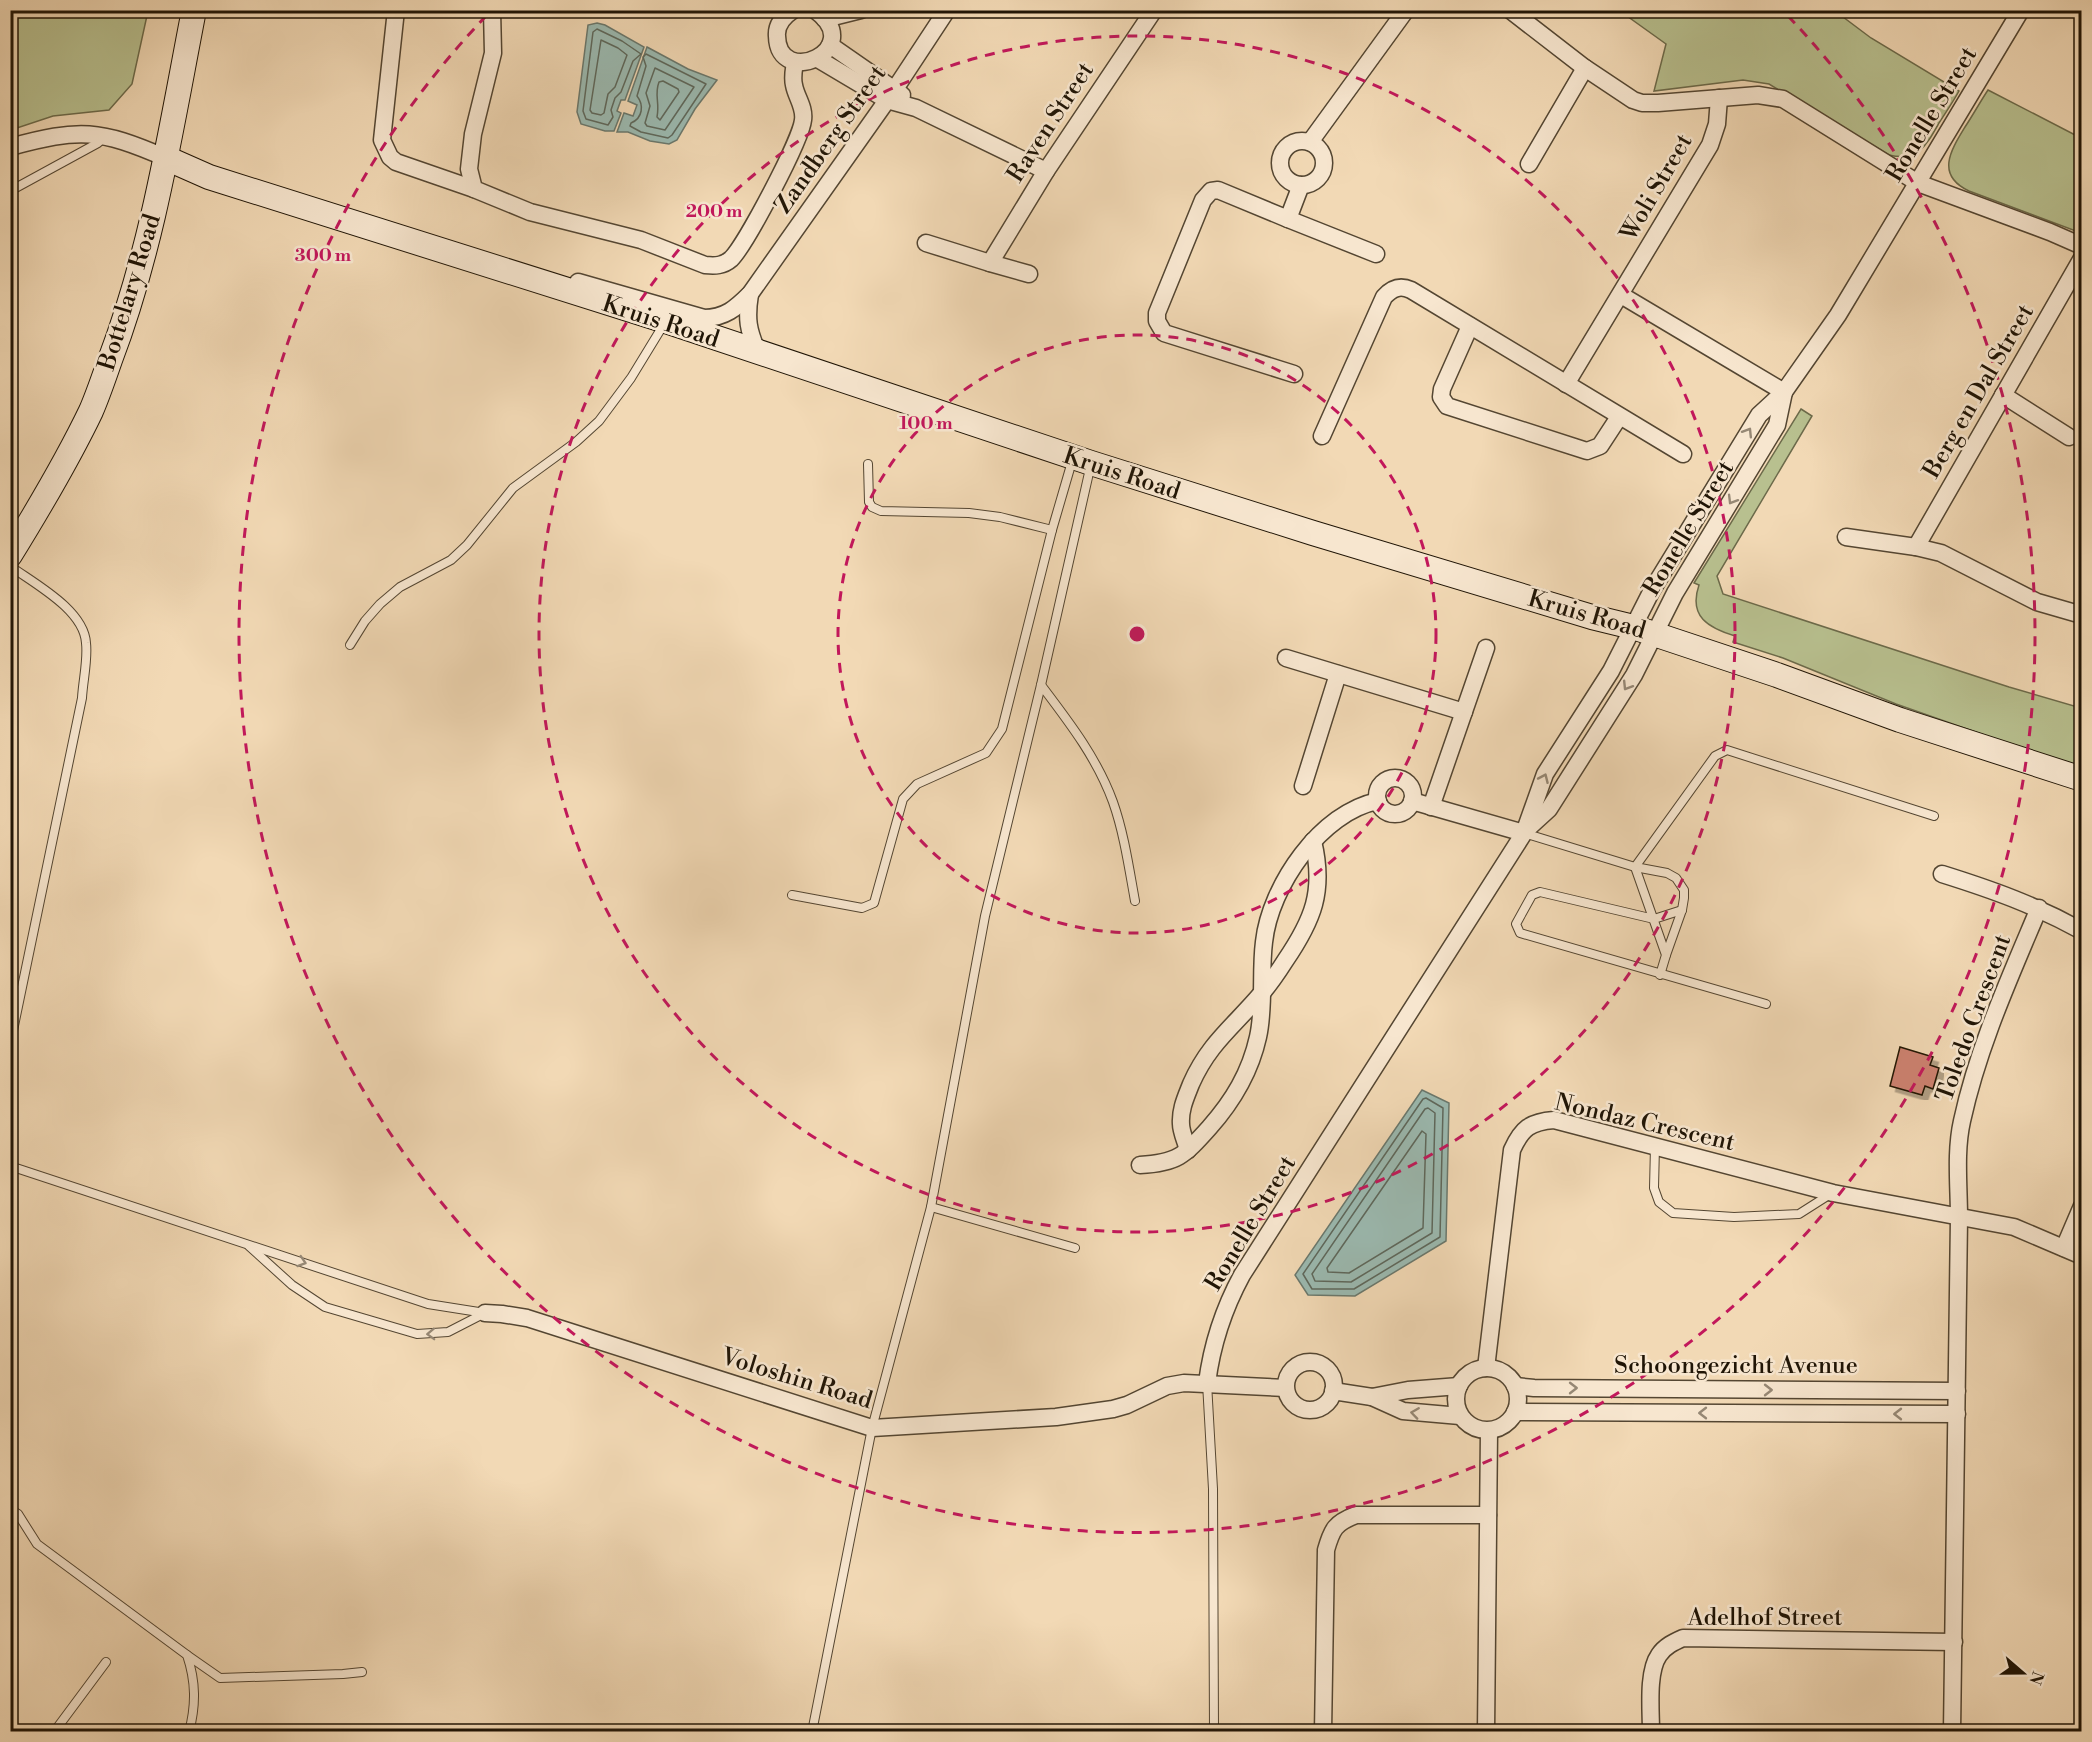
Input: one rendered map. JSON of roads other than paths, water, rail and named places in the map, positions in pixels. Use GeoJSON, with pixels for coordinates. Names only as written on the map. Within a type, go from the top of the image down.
{"type":"FeatureCollection","features":[{"type":"Feature","properties":{"kind":"street","name":"Bottelary Road"},"geometry":{"type":"LineString","coordinates":[[10,555],[51,488],[91,410],[120,334],[140,272],[166,158],[194,10]]}},
{"type":"Feature","properties":{"kind":"street"},"geometry":{"type":"LineString","coordinates":[[396,10],[382,140],[385,149],[396,162],[474,189],[530,212],[641,240],[705,265],[724,264],[750,231],[803,122],[802,106],[794,84],[795,62]]}},
{"type":"Feature","properties":{"kind":"street"},"geometry":{"type":"LineString","coordinates":[[474,189],[469,169],[472,134],[493,53],[492,10]]}},
{"type":"Feature","properties":{"kind":"street"},"geometry":{"type":"LineString","coordinates":[[820,15],[861,10]]}},
{"type":"Feature","properties":{"kind":"street","name":"Zandberg Street"},"geometry":{"type":"LineString","coordinates":[[498,268],[552,276],[604,288],[704,318],[728,314],[750,294],[891,94],[947,10]]}},
{"type":"Feature","properties":{"kind":"street","name":"Raven Street"},"geometry":{"type":"LineString","coordinates":[[990,263],[1046,171],[1154,10]]}},
{"type":"Feature","properties":{"kind":"street"},"geometry":{"type":"LineString","coordinates":[[1310,142],[1406,10]]}},
{"type":"Feature","properties":{"kind":"street"},"geometry":{"type":"LineString","coordinates":[[1510,10],[1585,68],[1633,100],[1642,103],[1758,95],[1783,99],[1918,183],[2082,246]]}},
{"type":"Feature","properties":{"kind":"street","name":"Ronelle Street"},"geometry":{"type":"LineString","coordinates":[[1207,1383],[1211,1352],[1220,1321],[1242,1275],[1524,833],[1549,809],[1634,675],[1644,630],[1675,593],[1777,425],[1784,392],[1838,315],[2021,10]]}},
{"type":"Feature","properties":{"kind":"street"},"geometry":{"type":"LineString","coordinates":[[786,12],[777,28],[777,37],[782,52],[795,62],[806,63],[825,54],[830,45],[829,25],[820,15]]}},
{"type":"Feature","properties":{"kind":"street"},"geometry":{"type":"LineString","coordinates":[[830,45],[891,94]]}},
{"type":"Feature","properties":{"kind":"street"},"geometry":{"type":"LineString","coordinates":[[818,58],[1046,171]]}},
{"type":"Feature","properties":{"kind":"street"},"geometry":{"type":"LineString","coordinates":[[1528,164],[1585,68]]}},
{"type":"Feature","properties":{"kind":"street","name":"Woli Street"},"geometry":{"type":"LineString","coordinates":[[1566,384],[1710,145],[1717,124],[1719,98]]}},
{"type":"Feature","properties":{"kind":"street"},"geometry":{"type":"LineString","coordinates":[[10,147],[53,135],[80,133],[106,135],[135,144],[166,158]]}},
{"type":"Feature","properties":{"kind":"street"},"geometry":{"type":"LineString","coordinates":[[1303,140],[1310,142],[1322,152],[1324,167],[1316,180],[1301,185],[1294,183],[1283,173],[1281,158],[1288,145],[1303,140]]}},
{"type":"Feature","properties":{"kind":"street","name":"Kruis Road"},"geometry":{"type":"LineString","coordinates":[[166,158],[209,177],[666,321],[1082,460],[1346,543],[1592,617],[1644,630],[1900,720],[2082,779]]}},
{"type":"Feature","properties":{"kind":"street"},"geometry":{"type":"LineString","coordinates":[[1288,219],[1301,185]]}},
{"type":"Feature","properties":{"kind":"street"},"geometry":{"type":"LineString","coordinates":[[1294,374],[1164,333],[1157,321],[1156,313],[1207,194],[1218,190],[1376,254]]}},
{"type":"Feature","properties":{"kind":"street"},"geometry":{"type":"LineString","coordinates":[[926,243],[1029,274]]}},
{"type":"Feature","properties":{"kind":"street","name":"Berg en Dal Street"},"geometry":{"type":"LineString","coordinates":[[1916,547],[2082,258]]}},
{"type":"Feature","properties":{"kind":"street"},"geometry":{"type":"LineString","coordinates":[[1322,436],[1384,297],[1391,290],[1406,288],[1683,454]]}},
{"type":"Feature","properties":{"kind":"street"},"geometry":{"type":"LineString","coordinates":[[750,294],[747,313],[748,329],[758,353]]}},
{"type":"Feature","properties":{"kind":"street"},"geometry":{"type":"LineString","coordinates":[[1621,295],[1784,392]]}},
{"type":"Feature","properties":{"kind":"street"},"geometry":{"type":"LineString","coordinates":[[1470,326],[1442,389],[1441,397],[1447,406],[1587,451],[1600,446],[1620,417]]}},
{"type":"Feature","properties":{"kind":"street"},"geometry":{"type":"LineString","coordinates":[[2002,394],[2069,437]]}},
{"type":"Feature","properties":{"kind":"street"},"geometry":{"type":"LineString","coordinates":[[1846,537],[1941,553],[2037,602],[2082,615]]}},
{"type":"Feature","properties":{"kind":"street"},"geometry":{"type":"LineString","coordinates":[[1431,807],[1486,648]]}},
{"type":"Feature","properties":{"kind":"street"},"geometry":{"type":"LineString","coordinates":[[1286,658],[1464,712]]}},
{"type":"Feature","properties":{"kind":"street"},"geometry":{"type":"LineString","coordinates":[[1303,786],[1338,674]]}},
{"type":"Feature","properties":{"kind":"street"},"geometry":{"type":"LineString","coordinates":[[1398,779],[1404,781],[1412,790],[1412,801],[1405,811],[1395,814],[1384,810],[1377,795],[1382,784],[1398,779]]}},
{"type":"Feature","properties":{"kind":"street"},"geometry":{"type":"LineString","coordinates":[[1140,1165],[1164,1163],[1176,1159],[1188,1150],[1223,1112],[1236,1094],[1248,1069],[1261,1022],[1264,940],[1272,910],[1286,879],[1301,855],[1331,822],[1363,804],[1378,801]]}},
{"type":"Feature","properties":{"kind":"street"},"geometry":{"type":"LineString","coordinates":[[1412,801],[1524,833]]}},
{"type":"Feature","properties":{"kind":"street"},"geometry":{"type":"LineString","coordinates":[[1188,1150],[1181,1127],[1181,1115],[1196,1073],[1217,1041],[1261,994],[1300,939],[1312,914],[1319,875],[1313,841]]}},
{"type":"Feature","properties":{"kind":"street"},"geometry":{"type":"LineString","coordinates":[[1942,874],[2039,908],[2082,931]]}},
{"type":"Feature","properties":{"kind":"street","name":"Toledo Crescent"},"geometry":{"type":"LineString","coordinates":[[1959,1218],[1959,1147],[1962,1122],[1978,1062],[2039,908]]}},
{"type":"Feature","properties":{"kind":"street","name":"Nondaz Crescent"},"geometry":{"type":"LineString","coordinates":[[1486,1368],[1512,1150],[1517,1138],[1528,1125],[1540,1121],[1554,1120],[1833,1193],[1959,1218]]}},
{"type":"Feature","properties":{"kind":"street"},"geometry":{"type":"LineString","coordinates":[[2064,1248],[2082,1206]]}},
{"type":"Feature","properties":{"kind":"street"},"geometry":{"type":"LineString","coordinates":[[1952,1731],[1959,1218],[2014,1227],[2082,1256]]}},
{"type":"Feature","properties":{"kind":"street","name":"Voloshin Road"},"geometry":{"type":"LineString","coordinates":[[485,1313],[527,1318],[872,1428],[1056,1417],[1113,1409],[1127,1405],[1167,1386],[1207,1383]]}},
{"type":"Feature","properties":{"kind":"street"},"geometry":{"type":"LineString","coordinates":[[1315,1363],[1328,1371],[1332,1377],[1333,1391],[1329,1401],[1322,1407],[1306,1410],[1292,1403],[1286,1388],[1289,1373],[1301,1364],[1315,1363]]}},
{"type":"Feature","properties":{"kind":"street"},"geometry":{"type":"LineString","coordinates":[[1486,1368],[1500,1371],[1509,1377],[1515,1386],[1518,1396],[1515,1412],[1507,1424],[1498,1429],[1489,1431],[1470,1426],[1460,1416],[1456,1401],[1459,1386],[1470,1373],[1486,1368]]}},
{"type":"Feature","properties":{"kind":"street"},"geometry":{"type":"LineString","coordinates":[[1207,1383],[1286,1388]]}},
{"type":"Feature","properties":{"kind":"street"},"geometry":{"type":"LineString","coordinates":[[1372,1397],[1408,1390],[1459,1386]]}},
{"type":"Feature","properties":{"kind":"street","name":"Schoongezicht Avenue"},"geometry":{"type":"LineString","coordinates":[[1515,1386],[1957,1391]]}},
{"type":"Feature","properties":{"kind":"street"},"geometry":{"type":"LineString","coordinates":[[1333,1391],[1372,1397],[1403,1411],[1460,1416]]}},
{"type":"Feature","properties":{"kind":"street","name":"Schoongezicht Avenue"},"geometry":{"type":"LineString","coordinates":[[1515,1412],[1957,1414]]}},
{"type":"Feature","properties":{"kind":"street"},"geometry":{"type":"LineString","coordinates":[[1486,1731],[1489,1431]]}},
{"type":"Feature","properties":{"kind":"street"},"geometry":{"type":"LineString","coordinates":[[1323,1731],[1326,1550],[1331,1533],[1340,1521],[1356,1515],[1488,1515]]}},
{"type":"Feature","properties":{"kind":"street","name":"Adelhof Street"},"geometry":{"type":"LineString","coordinates":[[1651,1731],[1653,1668],[1659,1655],[1670,1644],[1683,1638],[1954,1642]]}},
{"type":"Feature","properties":{"kind":"lane"},"geometry":{"type":"LineString","coordinates":[[10,191],[98,143],[106,135]]}},
{"type":"Feature","properties":{"kind":"lane"},"geometry":{"type":"LineString","coordinates":[[350,645],[365,621],[380,604],[400,587],[451,560],[467,545],[513,488],[576,442],[599,421],[631,378],[666,321]]}},
{"type":"Feature","properties":{"kind":"lane"},"geometry":{"type":"LineString","coordinates":[[792,895],[862,908],[874,903],[903,799],[917,784],[986,753],[992,746],[1002,729],[1052,530],[1082,460]]}},
{"type":"Feature","properties":{"kind":"lane"},"geometry":{"type":"LineString","coordinates":[[812,1731],[872,1428],[932,1208],[985,916],[1041,684],[1082,460]]}},
{"type":"Feature","properties":{"kind":"lane"},"geometry":{"type":"LineString","coordinates":[[868,464],[869,502],[872,507],[881,511],[969,513],[1000,517],[1052,530]]}},
{"type":"Feature","properties":{"kind":"lane"},"geometry":{"type":"LineString","coordinates":[[10,566],[70,610],[84,632],[86,643],[82,698],[10,1046]]}},
{"type":"Feature","properties":{"kind":"lane"},"geometry":{"type":"LineString","coordinates":[[1041,684],[1079,736],[1113,802],[1135,901]]}},
{"type":"Feature","properties":{"kind":"lane"},"geometry":{"type":"LineString","coordinates":[[1635,867],[1715,756],[1727,750],[1934,816]]}},
{"type":"Feature","properties":{"kind":"lane"},"geometry":{"type":"LineString","coordinates":[[1524,833],[1635,867],[1667,873],[1676,878],[1684,890],[1682,910],[1660,975]]}},
{"type":"Feature","properties":{"kind":"lane"},"geometry":{"type":"LineString","coordinates":[[1635,867],[1666,955]]}},
{"type":"Feature","properties":{"kind":"lane"},"geometry":{"type":"LineString","coordinates":[[1682,910],[1654,919],[1540,892],[1532,895],[1516,924],[1520,933],[1766,1004]]}},
{"type":"Feature","properties":{"kind":"lane"},"geometry":{"type":"LineString","coordinates":[[1655,1146],[1654,1188],[1659,1202],[1673,1212],[1734,1217],[1799,1214],[1833,1193]]}},
{"type":"Feature","properties":{"kind":"lane"},"geometry":{"type":"LineString","coordinates":[[10,1166],[428,1304],[485,1313]]}},
{"type":"Feature","properties":{"kind":"lane"},"geometry":{"type":"LineString","coordinates":[[932,1208],[1075,1248]]}},
{"type":"Feature","properties":{"kind":"lane"},"geometry":{"type":"LineString","coordinates":[[246,1244],[292,1285],[325,1307],[417,1334],[448,1332],[485,1313]]}},
{"type":"Feature","properties":{"kind":"lane","name":"Ronelle Street"},"geometry":{"type":"LineString","coordinates":[[1207,1383],[1213,1489],[1214,1731]]}},
{"type":"Feature","properties":{"kind":"lane"},"geometry":{"type":"LineString","coordinates":[[10,1509],[18,1514],[37,1544],[220,1678],[362,1672]]}},
{"type":"Feature","properties":{"kind":"lane"},"geometry":{"type":"LineString","coordinates":[[187,1655],[195,1696],[189,1731]]}},
{"type":"Feature","properties":{"kind":"lane"},"geometry":{"type":"LineString","coordinates":[[54,1731],[106,1662]]}},
{"type":"Feature","properties":{"kind":"water"},"geometry":{"type":"Polygon","coordinates":[[[597,23],[605,25],[644,47],[625,100],[621,100],[617,111],[621,113],[614,131],[605,131],[581,124],[577,112],[588,25],[597,23]]]}},
{"type":"Feature","properties":{"kind":"water"},"geometry":{"type":"Polygon","coordinates":[[[647,47],[688,69],[717,80],[695,109],[677,140],[669,144],[650,141],[628,132],[617,132],[624,113],[633,116],[637,105],[628,101],[647,47]]]}},
{"type":"Feature","properties":{"kind":"water"},"geometry":{"type":"Polygon","coordinates":[[[1422,1090],[1449,1103],[1446,1241],[1355,1296],[1308,1295],[1295,1275],[1422,1090]]]}}]}
